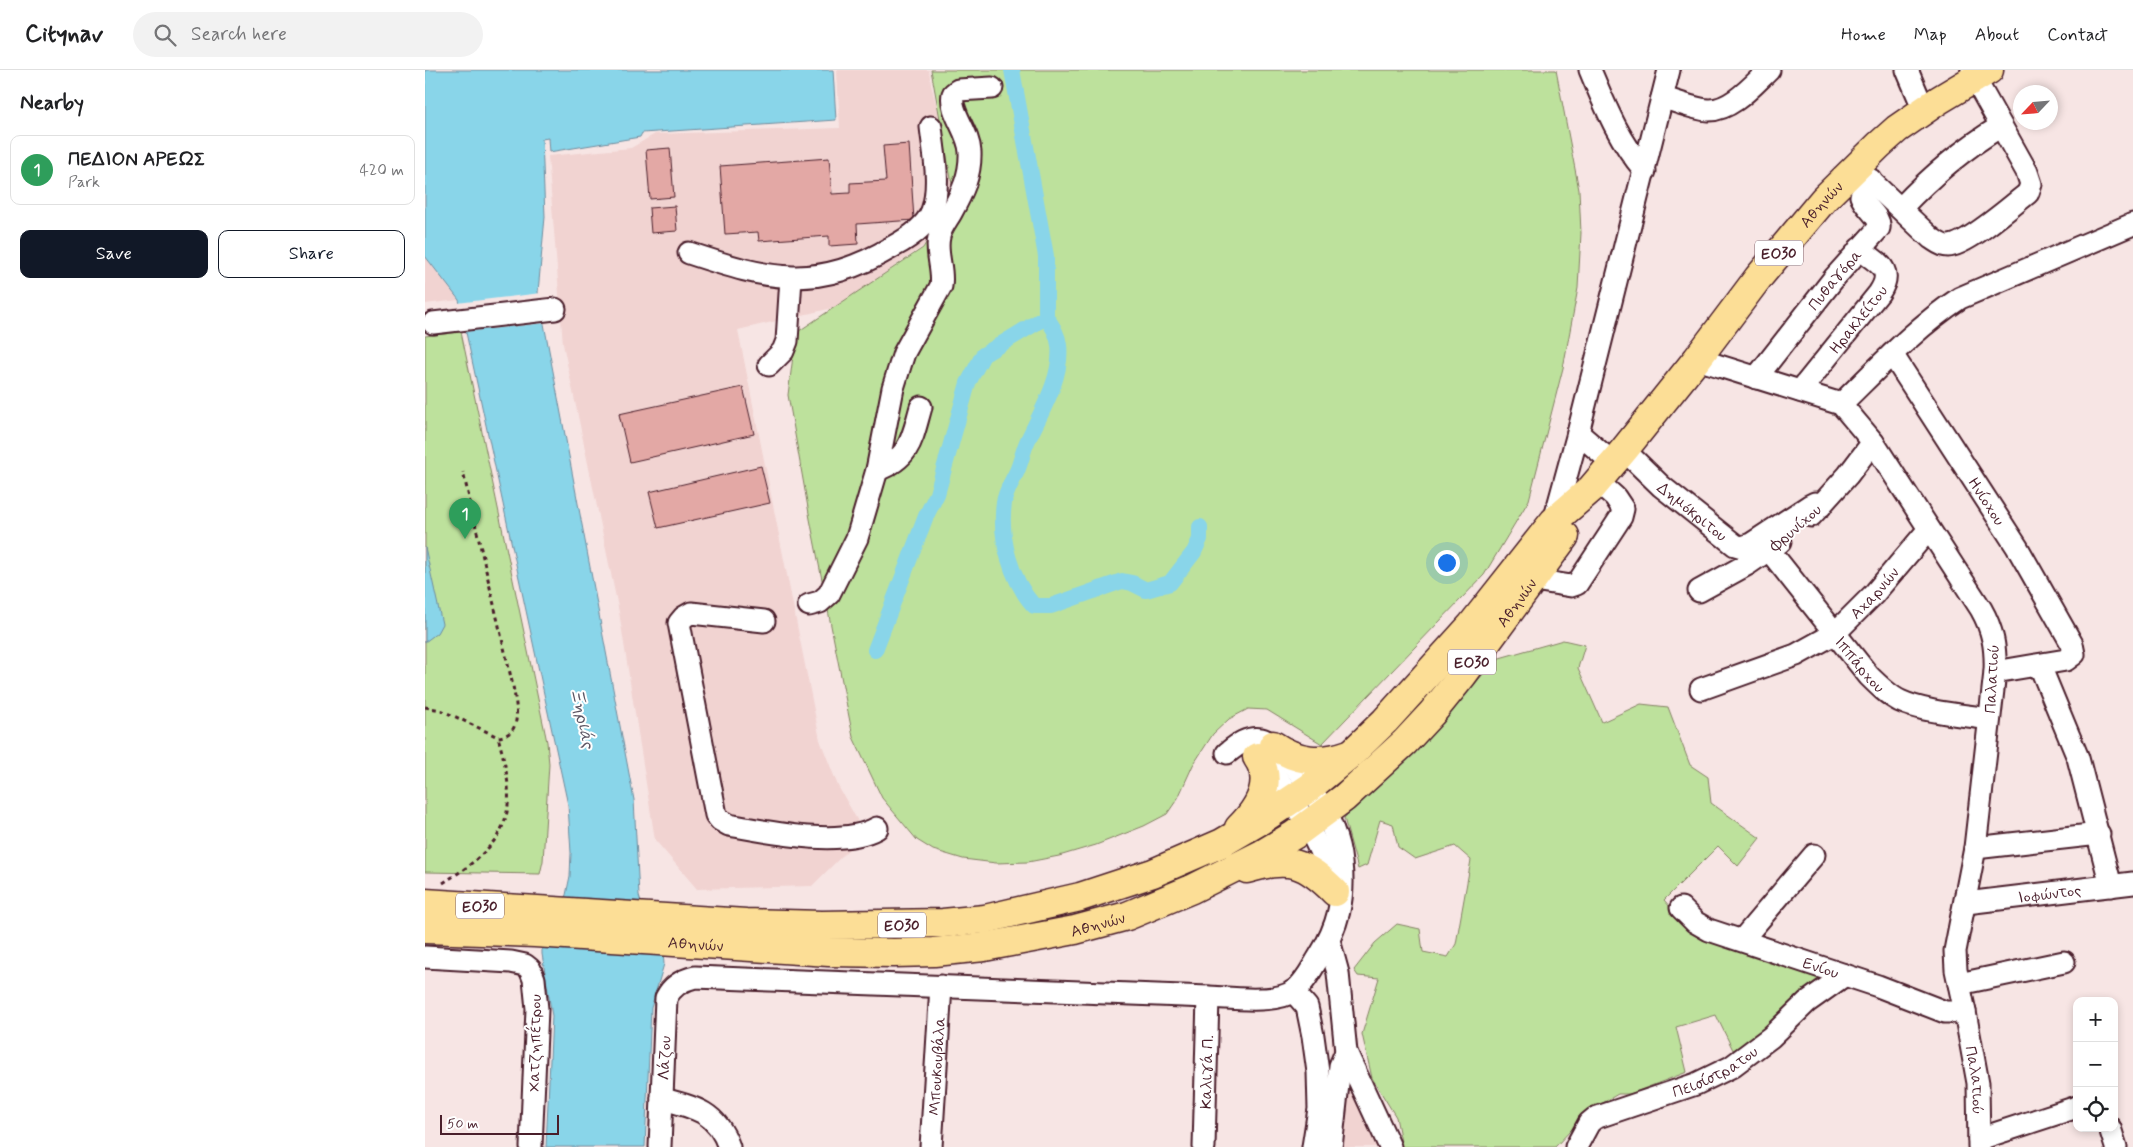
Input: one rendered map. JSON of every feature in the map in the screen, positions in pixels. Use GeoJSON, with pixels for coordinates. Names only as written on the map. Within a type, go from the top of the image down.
{"type":"FeatureCollection","features":[{"type":"Feature","properties":{"kind":"main road","name":"Αθηνών"},"geometry":{"type":"LineString","coordinates":[[666,931],[831,925],[943,924],[985,919],[1079,897],[1153,873],[1222,843],[1259,822],[1300,794],[1353,752],[1385,721],[1561,525],[1697,359],[1758,278],[1824,199],[1863,173],[1888,136],[1970,75]]}},
{"type":"Feature","properties":{"kind":"main road","name":"Αθηνών"},"geometry":{"type":"LineString","coordinates":[[425,929],[535,921],[666,931],[876,953],[933,952],[984,947],[1075,930],[1120,919],[1192,889],[1262,854],[1316,819],[1344,798],[1405,742],[1431,713],[1534,580],[1561,525]]}},
{"type":"Feature","properties":{"kind":"main road"},"geometry":{"type":"LineString","coordinates":[[1222,843],[1252,813],[1263,791],[1266,776],[1265,751],[1310,761],[1324,761],[1353,752]]}},
{"type":"Feature","properties":{"kind":"main road"},"geometry":{"type":"LineString","coordinates":[[1224,873],[1279,862],[1298,864],[1309,869],[1338,900]]}},
{"type":"Feature","properties":{"kind":"main road","name":"Αθηνών"},"geometry":{"type":"LineString","coordinates":[[432,894],[535,921]]}},
{"type":"Feature","properties":{"kind":"street"},"geometry":{"type":"LineString","coordinates":[[1590,70],[1615,128],[1629,152],[1645,170]]}},
{"type":"Feature","properties":{"kind":"street"},"geometry":{"type":"LineString","coordinates":[[1561,525],[1578,433],[1669,70]]}},
{"type":"Feature","properties":{"kind":"street"},"geometry":{"type":"LineString","coordinates":[[1662,98],[1708,110],[1719,108],[1731,102],[1769,70]]}},
{"type":"Feature","properties":{"kind":"street"},"geometry":{"type":"LineString","coordinates":[[1907,70],[1924,110]]}},
{"type":"Feature","properties":{"kind":"street"},"geometry":{"type":"LineString","coordinates":[[1863,173],[1931,238],[1940,244],[1949,246],[1975,234],[2028,193],[2031,184],[2027,172],[1970,75]]}},
{"type":"Feature","properties":{"kind":"street"},"geometry":{"type":"LineString","coordinates":[[809,605],[824,600],[835,583],[857,538],[877,470],[893,388],[904,353],[941,286],[943,278],[938,252],[939,236],[961,196],[968,175],[969,141],[953,106],[953,94],[958,90],[991,88]]}},
{"type":"Feature","properties":{"kind":"street"},"geometry":{"type":"LineString","coordinates":[[1901,208],[1939,170],[1979,139],[2001,126]]}},
{"type":"Feature","properties":{"kind":"street"},"geometry":{"type":"LineString","coordinates":[[689,254],[739,269],[791,278],[815,276],[849,268],[884,252],[903,242],[923,226],[932,213],[936,195],[935,160],[931,127]]}},
{"type":"Feature","properties":{"kind":"street","name":"Πυθαγόρα"},"geometry":{"type":"LineString","coordinates":[[1757,378],[1835,276],[1879,228],[1879,224],[1861,196],[1863,173]]}},
{"type":"Feature","properties":{"kind":"street"},"geometry":{"type":"LineString","coordinates":[[1697,359],[1841,404],[1929,320],[1960,298],[2133,224]]}},
{"type":"Feature","properties":{"kind":"street","name":"Ηρακλείτου"},"geometry":{"type":"LineString","coordinates":[[1800,391],[1886,281],[1885,270],[1859,249]]}},
{"type":"Feature","properties":{"kind":"street"},"geometry":{"type":"LineString","coordinates":[[769,365],[783,351],[787,341],[791,278]]}},
{"type":"Feature","properties":{"kind":"street"},"geometry":{"type":"LineString","coordinates":[[433,323],[555,309]]}},
{"type":"Feature","properties":{"kind":"street","name":"Ηνίοχου"},"geometry":{"type":"LineString","coordinates":[[1892,354],[2025,560],[2069,637],[2074,654],[2061,662],[2040,666]]}},
{"type":"Feature","properties":{"kind":"street","name":"Παλατιού"},"geometry":{"type":"LineString","coordinates":[[1841,404],[1873,442],[1986,617],[1995,640],[1995,672],[1975,848],[1966,903],[1955,951],[1956,970],[1977,1083],[1979,1143]]}},
{"type":"Feature","properties":{"kind":"street"},"geometry":{"type":"LineString","coordinates":[[877,470],[889,466],[905,453],[912,439],[921,407]]}},
{"type":"Feature","properties":{"kind":"street"},"geometry":{"type":"LineString","coordinates":[[1534,580],[1571,586],[1577,584],[1621,517],[1623,509],[1606,471],[1578,433]]}},
{"type":"Feature","properties":{"kind":"street","name":"Φρυνίχου"},"geometry":{"type":"LineString","coordinates":[[1699,591],[1769,550],[1797,528],[1821,506],[1873,442]]}},
{"type":"Feature","properties":{"kind":"street","name":"Δημόκριτου"},"geometry":{"type":"LineString","coordinates":[[1606,471],[1661,486],[1735,545],[1746,546],[1751,544],[1809,506],[1815,503],[1821,506]]}},
{"type":"Feature","properties":{"kind":"street","name":"Αχαρνών"},"geometry":{"type":"LineString","coordinates":[[1701,689],[1796,655],[1834,634],[1874,594],[1929,529]]}},
{"type":"Feature","properties":{"kind":"street","name":"Ιππάρχου"},"geometry":{"type":"LineString","coordinates":[[1769,550],[1834,634],[1869,676],[1885,691],[1910,706],[1989,719]]}},
{"type":"Feature","properties":{"kind":"street"},"geometry":{"type":"LineString","coordinates":[[764,621],[691,614],[684,617],[679,623],[716,815],[720,820],[729,825],[818,838],[867,833],[877,828]]}},
{"type":"Feature","properties":{"kind":"street"},"geometry":{"type":"LineString","coordinates":[[1995,672],[2040,666],[2075,750],[2099,834],[2111,886]]}},
{"type":"Feature","properties":{"kind":"street"},"geometry":{"type":"LineString","coordinates":[[1265,751],[1272,771],[1300,794],[1316,819],[1320,848],[1331,873],[1338,900],[1329,940],[1309,973],[1293,991],[1307,1007],[1318,1072],[1319,1109],[1313,1147]]}},
{"type":"Feature","properties":{"kind":"street"},"geometry":{"type":"LineString","coordinates":[[1975,848],[2099,834]]}},
{"type":"Feature","properties":{"kind":"street"},"geometry":{"type":"LineString","coordinates":[[1742,940],[1814,855]]}},
{"type":"Feature","properties":{"kind":"street","name":"Ιοφώντος"},"geometry":{"type":"LineString","coordinates":[[1966,903],[2133,883]]}},
{"type":"Feature","properties":{"kind":"street","name":"Ενίου"},"geometry":{"type":"LineString","coordinates":[[1681,908],[1702,926],[1845,975],[1945,1012],[1965,1012]]}},
{"type":"Feature","properties":{"kind":"street"},"geometry":{"type":"LineString","coordinates":[[1329,940],[1338,973],[1346,1052],[1390,1147]]}},
{"type":"Feature","properties":{"kind":"street","name":"Χατζηπέτρου"},"geometry":{"type":"LineString","coordinates":[[425,957],[511,962],[525,965],[531,969],[537,1009],[531,1147]]}},
{"type":"Feature","properties":{"kind":"street"},"geometry":{"type":"LineString","coordinates":[[1959,984],[2064,962]]}},
{"type":"Feature","properties":{"kind":"street","name":"Πεισίστρατου"},"geometry":{"type":"LineString","coordinates":[[1576,1147],[1589,1124],[1595,1118],[1696,1084],[1731,1067],[1771,1037],[1807,1002],[1845,975]]}},
{"type":"Feature","properties":{"kind":"street","name":"Αθηνών"},"geometry":{"type":"LineString","coordinates":[[687,979],[695,977],[1207,997],[1269,998],[1293,991]]}},
{"type":"Feature","properties":{"kind":"street","name":"Λάζου"},"geometry":{"type":"LineString","coordinates":[[660,1147],[667,998],[671,990],[687,979]]}},
{"type":"Feature","properties":{"kind":"street","name":"Μπουκουβάλα"},"geometry":{"type":"LineString","coordinates":[[931,1147],[941,986]]}},
{"type":"Feature","properties":{"kind":"street","name":"Καλιγά Π."},"geometry":{"type":"LineString","coordinates":[[1204,1147],[1207,997]]}},
{"type":"Feature","properties":{"kind":"street"},"geometry":{"type":"LineString","coordinates":[[1331,1147],[1340,1066],[1346,1052]]}},
{"type":"Feature","properties":{"kind":"street"},"geometry":{"type":"LineString","coordinates":[[662,1099],[690,1105],[710,1117],[723,1131],[729,1147]]}},
{"type":"Feature","properties":{"kind":"street"},"geometry":{"type":"LineString","coordinates":[[1979,1143],[2073,1108]]}},
{"type":"Feature","properties":{"kind":"street"},"geometry":{"type":"LineString","coordinates":[[2111,1132],[2116,1147]]}},
{"type":"Feature","properties":{"kind":"path"},"geometry":{"type":"LineString","coordinates":[[425,707],[441,710],[498,736],[505,736],[515,727],[517,712],[513,686],[463,472]]}},
{"type":"Feature","properties":{"kind":"path"},"geometry":{"type":"LineString","coordinates":[[432,894],[478,858],[494,842],[503,828],[509,812],[509,792],[498,736]]}},
{"type":"Feature","properties":{"kind":"shaded area"},"geometry":{"type":"Polygon","coordinates":[[[837,70],[929,70],[958,190],[923,246],[837,307],[738,330],[820,740],[838,786],[868,839],[848,850],[812,886],[697,889],[655,840],[619,612],[563,344],[548,156],[631,148],[655,134],[840,128],[837,70]]]}},
{"type":"Feature","properties":{"kind":"shaded area"},"geometry":{"type":"Polygon","coordinates":[[[425,256],[459,300],[425,304],[425,256]]]}},
{"type":"Feature","properties":{"kind":"shaded area"},"geometry":{"type":"Polygon","coordinates":[[[1333,1031],[1358,1060],[1397,1147],[1321,1147],[1333,1031]]]}},
{"type":"Feature","properties":{"kind":"green space"},"geometry":{"type":"Polygon","coordinates":[[[931,70],[1556,70],[1579,190],[1581,233],[1578,288],[1563,368],[1529,500],[1484,575],[1322,744],[1267,710],[1248,709],[1229,719],[1213,734],[1193,765],[1178,798],[1167,814],[1144,826],[1096,845],[1059,856],[1028,862],[996,863],[963,859],[933,850],[917,840],[882,798],[853,737],[810,519],[788,395],[796,333],[923,248],[954,195],[931,70]]]}},
{"type":"Feature","properties":{"kind":"green space"},"geometry":{"type":"Polygon","coordinates":[[[461,332],[547,742],[549,764],[543,861],[540,874],[425,872],[425,336],[461,332]]]}},
{"type":"Feature","properties":{"kind":"green space"},"geometry":{"type":"Polygon","coordinates":[[[1563,640],[1585,645],[1578,668],[1602,722],[1641,704],[1668,707],[1690,765],[1708,777],[1711,803],[1760,838],[1738,866],[1718,846],[1664,900],[1694,934],[1749,948],[1828,976],[1748,1043],[1733,1050],[1716,1015],[1676,1027],[1687,1072],[1630,1094],[1618,1094],[1589,1111],[1555,1147],[1402,1147],[1396,1117],[1372,1078],[1362,1034],[1379,978],[1358,976],[1354,970],[1375,943],[1397,924],[1420,929],[1423,952],[1448,957],[1456,944],[1471,860],[1455,846],[1415,859],[1398,847],[1393,824],[1380,820],[1367,865],[1358,869],[1344,818],[1437,728],[1496,659],[1563,640]]]}},
{"type":"Feature","properties":{"kind":"water","name":"Ξηριάς"},"geometry":{"type":"Polygon","coordinates":[[[425,70],[833,70],[836,120],[642,133],[640,137],[549,152],[548,138],[542,139],[545,217],[538,292],[634,800],[639,896],[663,952],[664,964],[651,1008],[645,1147],[546,1147],[552,1016],[542,954],[542,942],[566,895],[570,876],[571,853],[568,805],[459,300],[425,256],[425,70]]]}},
{"type":"Feature","properties":{"kind":"water"},"geometry":{"type":"Polygon","coordinates":[[[425,547],[442,624],[437,633],[425,642],[425,547]]]}},
{"type":"Feature","properties":{"kind":"pier"},"geometry":{"type":"Polygon","coordinates":[[[541,293],[546,323],[463,332],[457,303],[541,293]]]}},
{"type":"Feature","properties":{"kind":"building"},"geometry":{"type":"Polygon","coordinates":[[[909,144],[914,220],[857,224],[858,244],[829,246],[829,236],[759,241],[758,232],[725,234],[720,166],[829,158],[832,194],[850,193],[850,183],[886,181],[883,146],[909,144]]]}},
{"type":"Feature","properties":{"kind":"building"},"geometry":{"type":"Polygon","coordinates":[[[670,148],[674,197],[650,199],[646,150],[670,148]]]}},
{"type":"Feature","properties":{"kind":"building"},"geometry":{"type":"Polygon","coordinates":[[[675,206],[677,231],[651,233],[649,208],[675,206]]]}},
{"type":"Feature","properties":{"kind":"building"},"geometry":{"type":"Polygon","coordinates":[[[743,387],[754,434],[630,462],[619,414],[743,387]]]}},
{"type":"Feature","properties":{"kind":"building"},"geometry":{"type":"Polygon","coordinates":[[[761,466],[770,503],[658,528],[649,492],[761,466]]]}},
{"type":"Feature","properties":{"kind":"waterway"},"geometry":{"type":"LineString","coordinates":[[875,650],[926,516],[937,494],[968,383],[983,355],[1046,317],[1046,256],[1012,70]]}},
{"type":"Feature","properties":{"kind":"waterway"},"geometry":{"type":"LineString","coordinates":[[1046,317],[1054,330],[1059,345],[1058,370],[1006,495],[1003,516],[1003,530],[1009,558],[1013,571],[1026,596],[1034,606],[1051,606],[1122,581],[1132,583],[1146,590],[1170,583],[1194,552],[1200,539],[1200,527]]}},
{"type":"Feature","properties":{"kind":"place","name":"ΠΕΔΙΟΝ ΑΡΕΩΣ"},"geometry":{"type":"Point","coordinates":[465,539]}}]}
